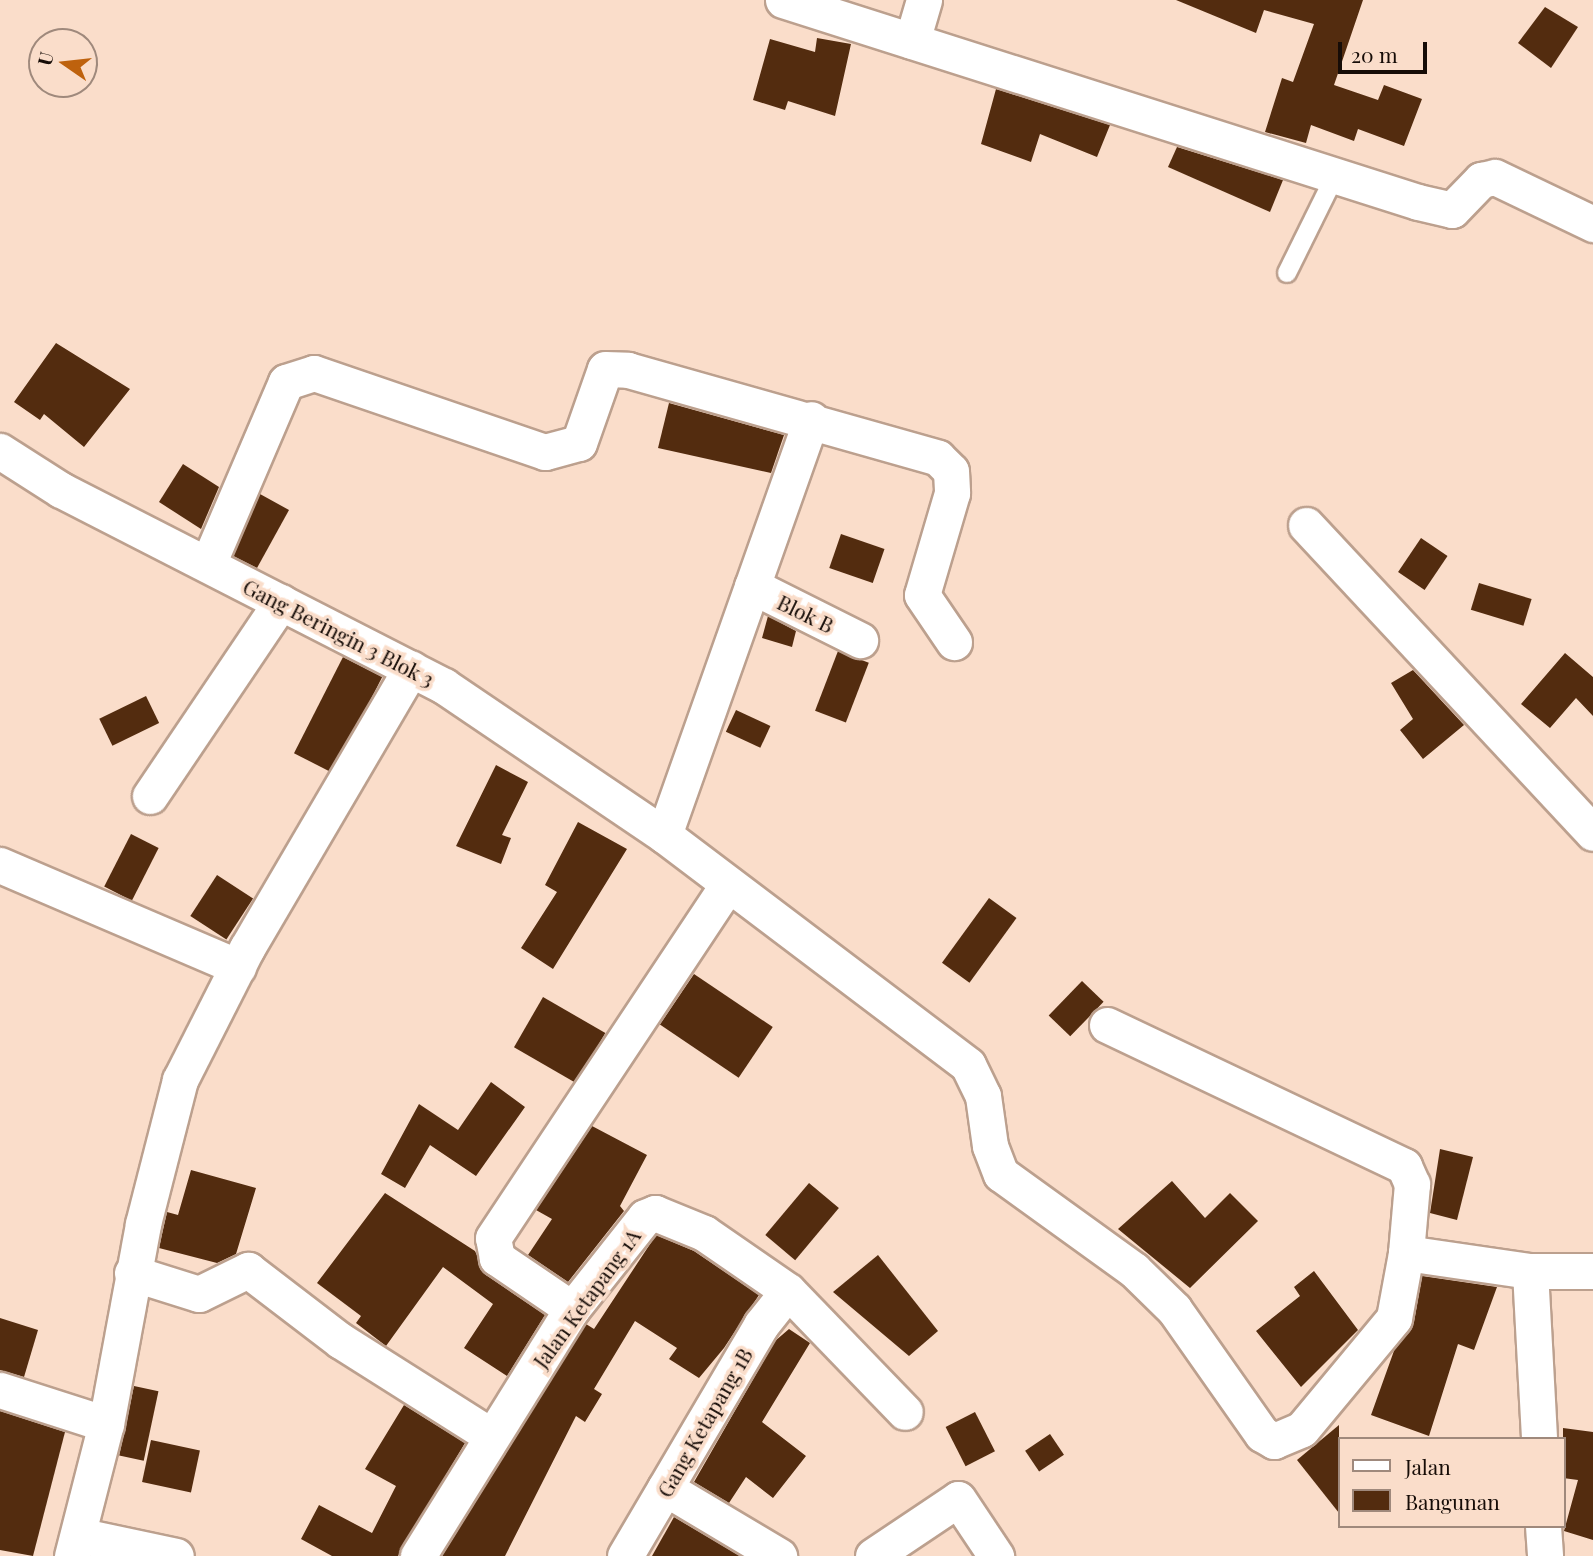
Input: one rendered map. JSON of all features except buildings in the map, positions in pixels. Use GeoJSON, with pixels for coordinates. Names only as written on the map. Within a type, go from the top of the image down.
{"type":"FeatureCollection","features":[{"type":"Feature","properties":{"kind":"street"},"geometry":{"type":"LineString","coordinates":[[783,0],[1452,210],[1481,180],[1495,177],[1593,224]]}},
{"type":"Feature","properties":{"kind":"street"},"geometry":{"type":"LineString","coordinates":[[912,41],[924,0]]}},
{"type":"Feature","properties":{"kind":"street"},"geometry":{"type":"LineString","coordinates":[[208,564],[286,382],[314,373],[545,452],[579,443],[605,369],[811,419],[938,458],[951,471],[951,493],[922,594],[954,642]]}},
{"type":"Feature","properties":{"kind":"street"},"geometry":{"type":"LineString","coordinates":[[664,835],[811,419]]}},
{"type":"Feature","properties":{"kind":"street","name":"Gang Beringin 3 Blok 3"},"geometry":{"type":"LineString","coordinates":[[0,451],[61,490],[411,669],[664,835],[968,1065],[983,1096],[990,1146],[1002,1174],[1134,1270],[1174,1309],[1262,1434],[1282,1440],[1302,1429],[1394,1318],[1406,1253],[1412,1184],[1404,1166],[1107,1025]]}},
{"type":"Feature","properties":{"kind":"street"},"geometry":{"type":"LineString","coordinates":[[1306,525],[1593,833]]}},
{"type":"Feature","properties":{"kind":"street","name":"Blok B"},"geometry":{"type":"LineString","coordinates":[[752,586],[860,640]]}},
{"type":"Feature","properties":{"kind":"street"},"geometry":{"type":"LineString","coordinates":[[150,796],[281,602]]}},
{"type":"Feature","properties":{"kind":"street"},"geometry":{"type":"LineString","coordinates":[[176,1556],[75,1546],[106,1424],[132,1273],[180,1080],[238,967],[411,669]]}},
{"type":"Feature","properties":{"kind":"street"},"geometry":{"type":"LineString","coordinates":[[0,865],[238,967]]}},
{"type":"Feature","properties":{"kind":"street"},"geometry":{"type":"LineString","coordinates":[[572,1309],[497,1258],[493,1238],[728,884]]}},
{"type":"Feature","properties":{"kind":"street","name":"Jalan Ketapang 1A"},"geometry":{"type":"LineString","coordinates":[[418,1556],[572,1309],[645,1217],[655,1213],[704,1233],[788,1291],[905,1412]]}},
{"type":"Feature","properties":{"kind":"street"},"geometry":{"type":"LineString","coordinates":[[1406,1253],[1530,1271],[1593,1271]]}},
{"type":"Feature","properties":{"kind":"street"},"geometry":{"type":"LineString","coordinates":[[132,1273],[200,1294],[248,1270],[341,1341],[491,1436]]}},
{"type":"Feature","properties":{"kind":"street"},"geometry":{"type":"LineString","coordinates":[[1530,1271],[1539,1437]]}},
{"type":"Feature","properties":{"kind":"street","name":"Gang Ketapang 1B"},"geometry":{"type":"LineString","coordinates":[[625,1556],[761,1325],[788,1291]]}},
{"type":"Feature","properties":{"kind":"street"},"geometry":{"type":"LineString","coordinates":[[0,1390],[106,1424]]}},
{"type":"Feature","properties":{"kind":"street"},"geometry":{"type":"LineString","coordinates":[[666,1488],[779,1556]]}},
{"type":"Feature","properties":{"kind":"street"},"geometry":{"type":"LineString","coordinates":[[873,1556],[958,1499],[996,1556]]}},
{"type":"Feature","properties":{"kind":"street"},"geometry":{"type":"LineString","coordinates":[[1543,1528],[1545,1556]]}},
{"type":"Feature","properties":{"kind":"lane"},"geometry":{"type":"LineString","coordinates":[[1287,273],[1336,174]]}}]}
